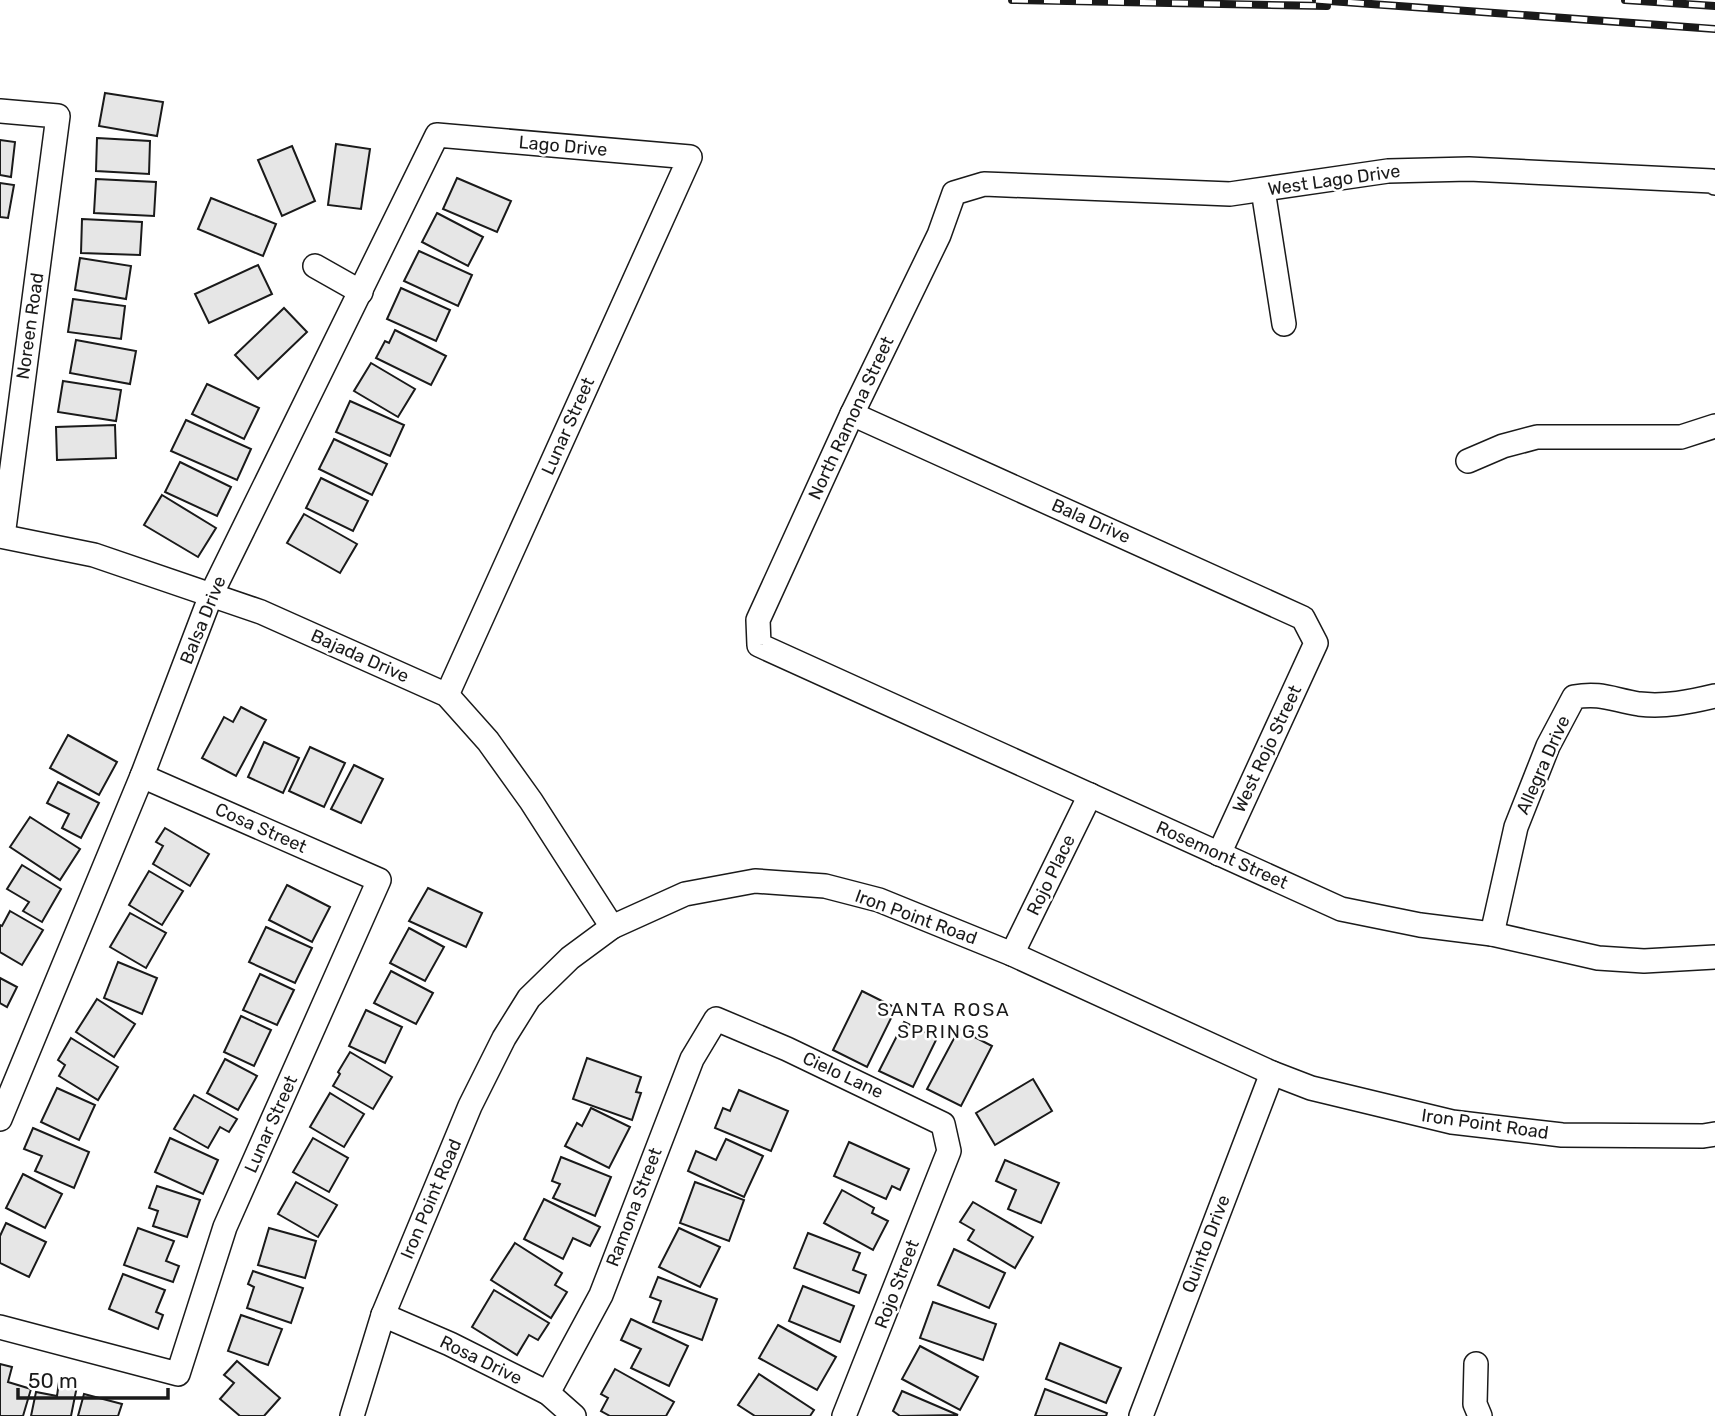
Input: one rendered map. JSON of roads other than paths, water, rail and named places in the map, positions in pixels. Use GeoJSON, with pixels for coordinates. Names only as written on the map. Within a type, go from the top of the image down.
{"type":"FeatureCollection","features":[{"type":"Feature","properties":{"kind":"street","name":"Noreen Road"},"geometry":{"type":"LineString","coordinates":[[0,111],[58,116],[1,536]]}},
{"type":"Feature","properties":{"kind":"street","name":"Lago Drive"},"geometry":{"type":"LineString","coordinates":[[436,135],[690,157]]}},
{"type":"Feature","properties":{"kind":"street","name":"Balsa Drive"},"geometry":{"type":"LineString","coordinates":[[0,1119],[142,776],[211,595],[436,135]]}},
{"type":"Feature","properties":{"kind":"street","name":"Lunar Street"},"geometry":{"type":"LineString","coordinates":[[447,695],[690,157]]}},
{"type":"Feature","properties":{"kind":"street","name":"West Lago Drive"},"geometry":{"type":"LineString","coordinates":[[954,193],[984,184],[1230,194],[1401,170],[1469,169],[1715,183]]}},
{"type":"Feature","properties":{"kind":"street"},"geometry":{"type":"LineString","coordinates":[[1264,190],[1284,324]]}},
{"type":"Feature","properties":{"kind":"street","name":"North Ramona Street"},"geometry":{"type":"LineString","coordinates":[[759,645],[758,620],[852,414],[939,234],[954,193]]}},
{"type":"Feature","properties":{"kind":"street"},"geometry":{"type":"LineString","coordinates":[[315,266],[361,292]]}},
{"type":"Feature","properties":{"kind":"street","name":"Bala Drive"},"geometry":{"type":"LineString","coordinates":[[852,414],[1303,618],[1316,643]]}},
{"type":"Feature","properties":{"kind":"street"},"geometry":{"type":"LineString","coordinates":[[1468,461],[1503,446],[1537,437],[1681,437],[1715,426]]}},
{"type":"Feature","properties":{"kind":"street","name":"Bajada Drive"},"geometry":{"type":"LineString","coordinates":[[1,536],[94,555],[261,612],[447,695],[488,741],[531,800],[612,928]]}},
{"type":"Feature","properties":{"kind":"street","name":"West Rojo Street"},"geometry":{"type":"LineString","coordinates":[[1219,854],[1316,643]]}},
{"type":"Feature","properties":{"kind":"street","name":"Rosemont Street"},"geometry":{"type":"LineString","coordinates":[[759,645],[1341,909],[1420,925],[1492,934],[1598,958],[1644,961],[1715,957]]}},
{"type":"Feature","properties":{"kind":"street","name":"Allegra Drive"},"geometry":{"type":"LineString","coordinates":[[1492,934],[1516,827],[1548,746],[1574,696],[1594,693],[1640,704],[1679,704],[1715,696]]}},
{"type":"Feature","properties":{"kind":"street","name":"Cosa Street"},"geometry":{"type":"LineString","coordinates":[[142,776],[379,880]]}},
{"type":"Feature","properties":{"kind":"street","name":"Rojo Place"},"geometry":{"type":"LineString","coordinates":[[1012,954],[1090,795]]}},
{"type":"Feature","properties":{"kind":"street","name":"Lunar Street"},"geometry":{"type":"LineString","coordinates":[[0,1327],[178,1374],[225,1227],[379,880]]}},
{"type":"Feature","properties":{"kind":"street","name":"Iron Point Road"},"geometry":{"type":"LineString","coordinates":[[352,1416],[383,1315],[470,1106],[504,1038],[529,998],[570,958],[612,928],[685,894],[755,881],[825,886],[879,900],[1012,954],[1272,1073],[1311,1088],[1452,1122],[1562,1135],[1715,1134]]}},
{"type":"Feature","properties":{"kind":"street","name":"Cielo Lane"},"geometry":{"type":"LineString","coordinates":[[716,1019],[787,1049],[943,1124],[949,1151]]}},
{"type":"Feature","properties":{"kind":"street","name":"Ramona Street"},"geometry":{"type":"LineString","coordinates":[[548,1393],[601,1295],[692,1059],[716,1019]]}},
{"type":"Feature","properties":{"kind":"street","name":"Quinto Drive"},"geometry":{"type":"LineString","coordinates":[[1141,1416],[1272,1073]]}},
{"type":"Feature","properties":{"kind":"street","name":"Rojo Street"},"geometry":{"type":"LineString","coordinates":[[844,1416],[949,1151]]}},
{"type":"Feature","properties":{"kind":"street","name":"Rosa Drive"},"geometry":{"type":"LineString","coordinates":[[383,1315],[450,1344],[548,1393],[574,1416]]}},
{"type":"Feature","properties":{"kind":"street"},"geometry":{"type":"LineString","coordinates":[[1476,1364],[1475,1404],[1480,1416]]}},
{"type":"Feature","properties":{"kind":"railway"},"geometry":{"type":"LineString","coordinates":[[1012,0],[1327,6]]}},
{"type":"Feature","properties":{"kind":"railway"},"geometry":{"type":"LineString","coordinates":[[1316,0],[1715,29]]}},
{"type":"Feature","properties":{"kind":"railway"},"geometry":{"type":"LineString","coordinates":[[1625,0],[1715,6]]}},
{"type":"Feature","properties":{"kind":"district","name":"SANTA ROSA SPRINGS"},"geometry":{"type":"Point","coordinates":[944,1020]}}]}
